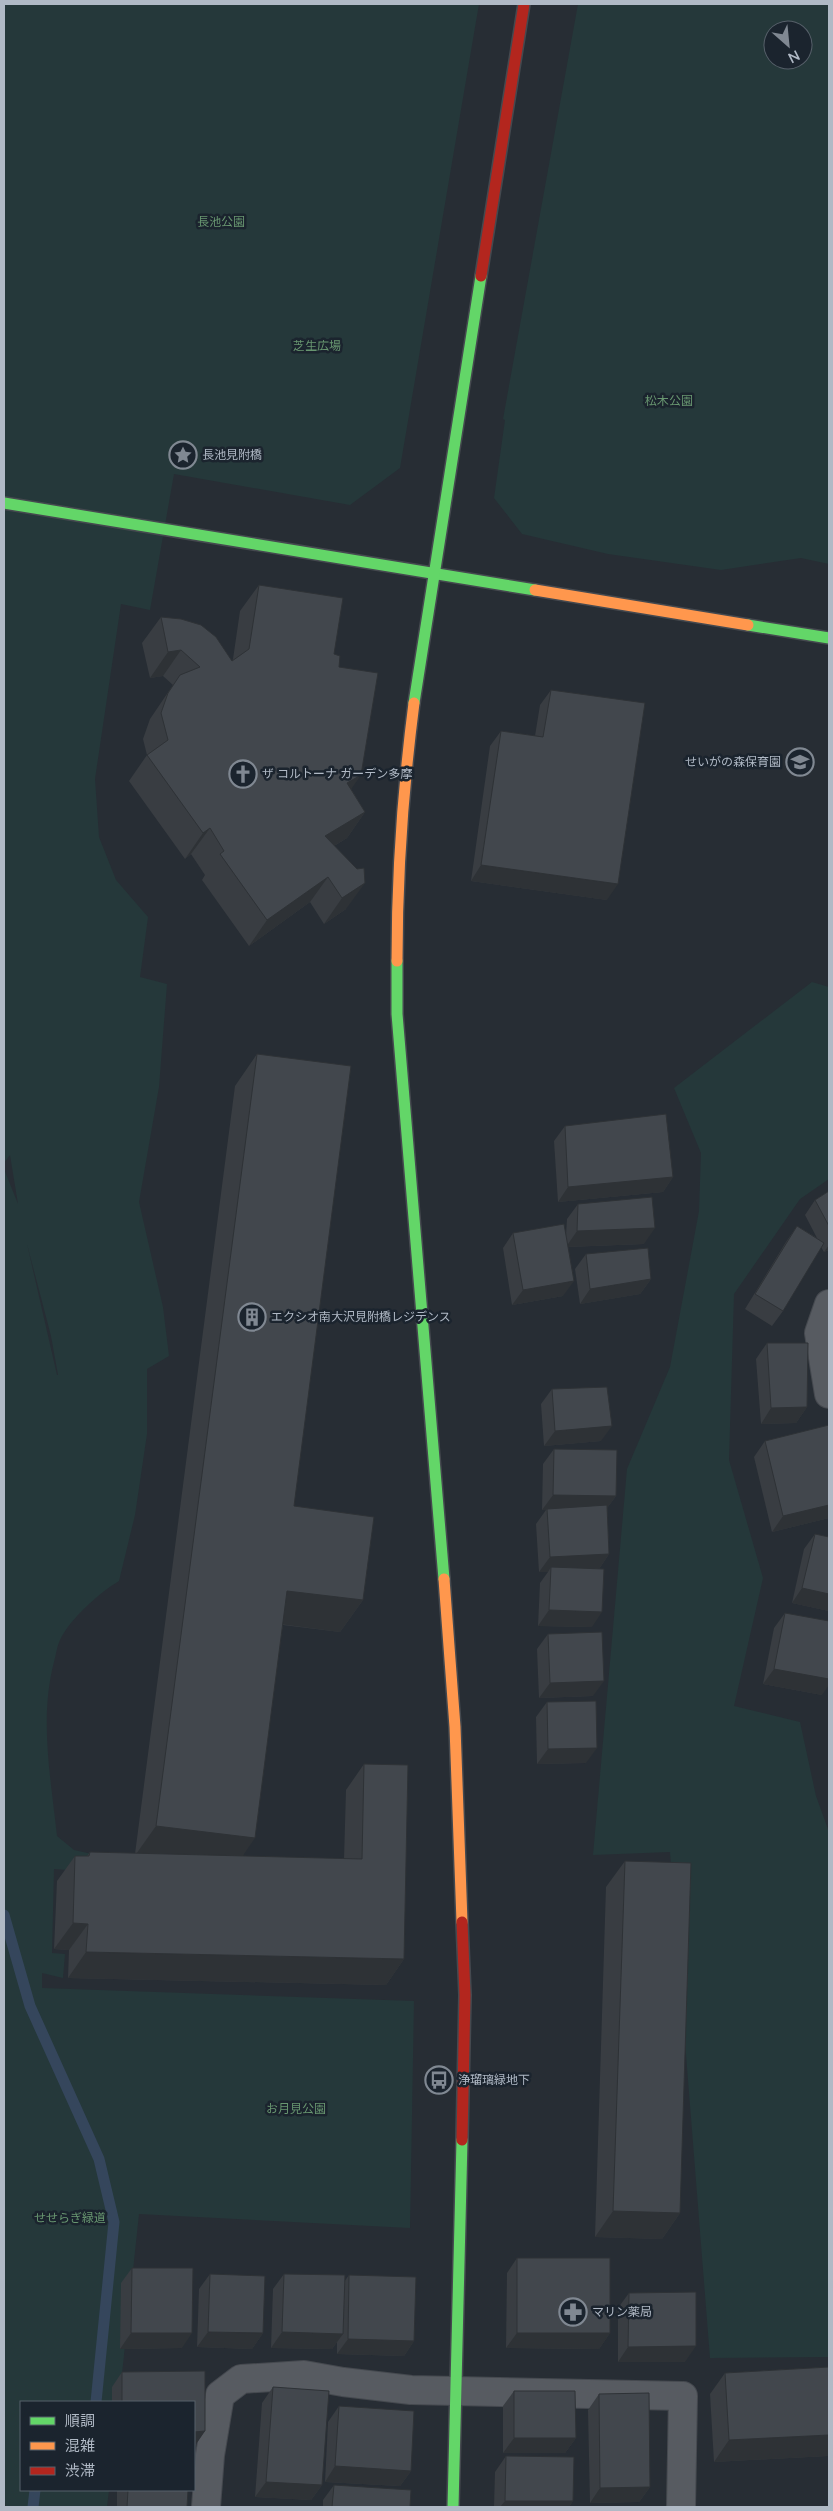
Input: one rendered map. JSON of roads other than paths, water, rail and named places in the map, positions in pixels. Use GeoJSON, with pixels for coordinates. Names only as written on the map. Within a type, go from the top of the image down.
{"type":"FeatureCollection","features":[{"type":"Feature","properties":{"kind":"street"},"geometry":{"type":"LineString","coordinates":[[453,2507],[465,1995],[455,1727],[439,1508],[397,1014],[397,915],[406,766],[421,649],[524,4]]}},
{"type":"Feature","properties":{"kind":"street"},"geometry":{"type":"LineString","coordinates":[[4,503],[829,638]]}},
{"type":"Feature","properties":{"kind":"street"},"geometry":{"type":"LineString","coordinates":[[829,1304],[819,1333],[829,1394]]}},
{"type":"Feature","properties":{"kind":"street"},"geometry":{"type":"LineString","coordinates":[[206,2507],[210,2455],[220,2395],[241,2379],[304,2375],[343,2382],[411,2390],[683,2396],[681,2507]]}},
{"type":"Feature","properties":{"kind":"waterway"},"geometry":{"type":"LineString","coordinates":[[4,1915],[30,2006],[99,2159],[114,2222],[96,2401]]}},
{"type":"Feature","properties":{"kind":"waterway"},"geometry":{"type":"LineString","coordinates":[[33,2507],[35,2491]]}},
{"type":"Feature","properties":{"kind":"place","name":"長池見附橋"},"geometry":{"type":"Point","coordinates":[183,455]}},
{"type":"Feature","properties":{"kind":"place","name":"せいがの森保育園"},"geometry":{"type":"Point","coordinates":[800,762]}},
{"type":"Feature","properties":{"kind":"place","name":"ザ コルトーナ ガーデン多摩"},"geometry":{"type":"Point","coordinates":[243,774]}},
{"type":"Feature","properties":{"kind":"place","name":"エクシオ南大沢見附橋レジデンス"},"geometry":{"type":"Point","coordinates":[252,1317]}},
{"type":"Feature","properties":{"kind":"place","name":"浄瑠璃緑地下"},"geometry":{"type":"Point","coordinates":[439,2080]}},
{"type":"Feature","properties":{"kind":"place","name":"マリン薬局"},"geometry":{"type":"Point","coordinates":[573,2312]}},
{"type":"Feature","properties":{"kind":"park label","name":"長池公園"},"geometry":{"type":"Point","coordinates":[221,222]}},
{"type":"Feature","properties":{"kind":"park label","name":"芝生広場"},"geometry":{"type":"Point","coordinates":[317,346]}},
{"type":"Feature","properties":{"kind":"park label","name":"松木公園"},"geometry":{"type":"Point","coordinates":[669,401]}},
{"type":"Feature","properties":{"kind":"park label","name":"お月見公園"},"geometry":{"type":"Point","coordinates":[296,2109]}},
{"type":"Feature","properties":{"kind":"park label","name":"せせらぎ緑道"},"geometry":{"type":"Point","coordinates":[70,2218]}}]}
